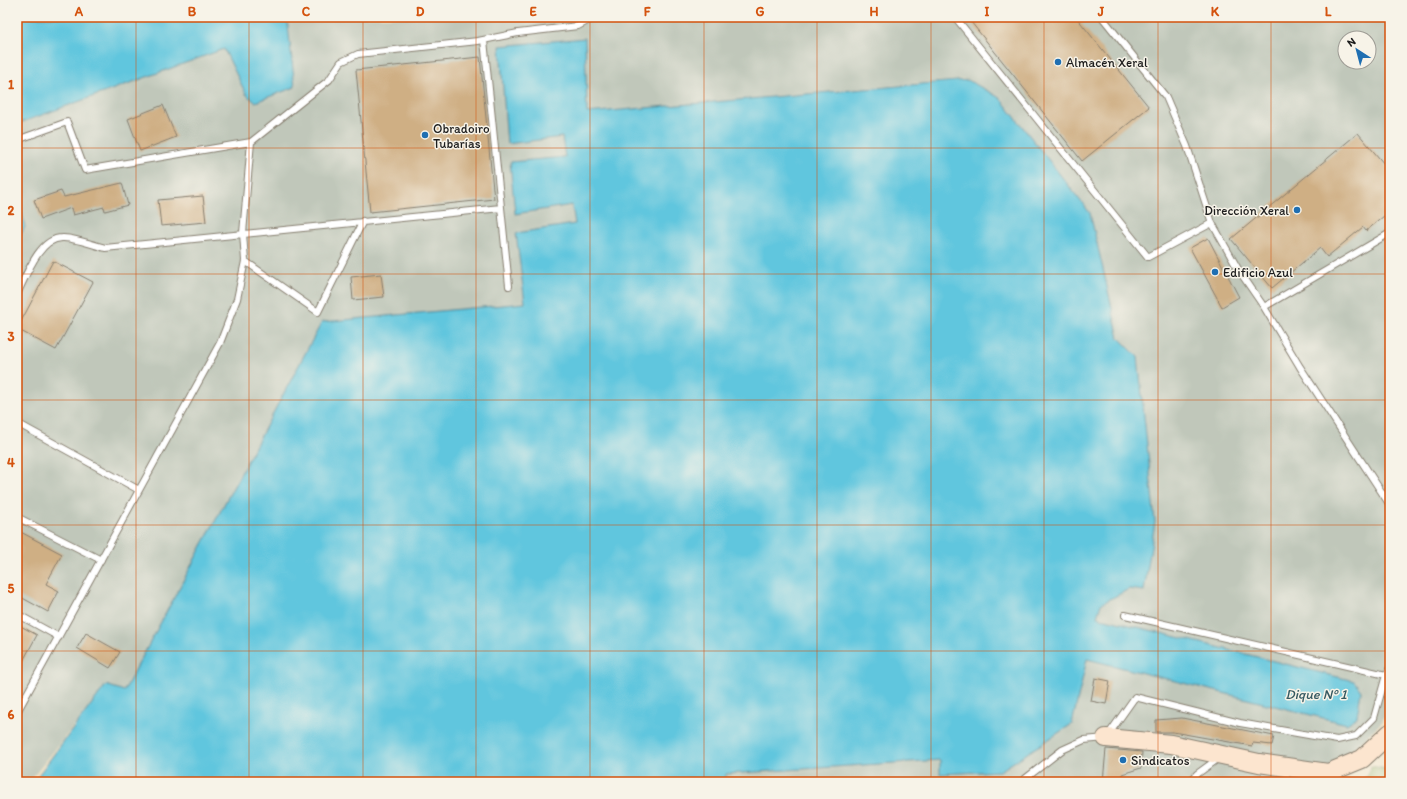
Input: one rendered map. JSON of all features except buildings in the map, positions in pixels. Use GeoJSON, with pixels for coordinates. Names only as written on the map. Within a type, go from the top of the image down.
{"type":"FeatureCollection","features":[{"type":"Feature","properties":{"kind":"street"},"geometry":{"type":"LineString","coordinates":[[1106,738],[1171,744],[1294,769],[1328,773],[1362,759],[1390,734]]}},
{"type":"Feature","properties":{"kind":"lane"},"geometry":{"type":"LineString","coordinates":[[17,140],[67,122],[85,170],[251,142],[329,80],[341,62],[358,54],[484,40],[578,26],[595,17]]}},
{"type":"Feature","properties":{"kind":"lane"},"geometry":{"type":"LineString","coordinates":[[955,17],[1148,257],[1212,223]]}},
{"type":"Feature","properties":{"kind":"lane"},"geometry":{"type":"LineString","coordinates":[[1102,17],[1166,97],[1187,146],[1212,223],[1238,269],[1264,307],[1300,367],[1390,505]]}},
{"type":"Feature","properties":{"kind":"lane"},"geometry":{"type":"LineString","coordinates":[[484,40],[509,286]]}},
{"type":"Feature","properties":{"kind":"lane"},"geometry":{"type":"LineString","coordinates":[[17,712],[220,343],[237,298],[245,261],[243,233],[251,142]]}},
{"type":"Feature","properties":{"kind":"lane"},"geometry":{"type":"LineString","coordinates":[[17,294],[46,242],[62,238],[105,248],[501,208]]}},
{"type":"Feature","properties":{"kind":"lane"},"geometry":{"type":"LineString","coordinates":[[245,261],[318,312],[363,221]]}},
{"type":"Feature","properties":{"kind":"lane"},"geometry":{"type":"LineString","coordinates":[[1264,307],[1390,233]]}},
{"type":"Feature","properties":{"kind":"lane"},"geometry":{"type":"LineString","coordinates":[[17,423],[140,490]]}},
{"type":"Feature","properties":{"kind":"lane"},"geometry":{"type":"LineString","coordinates":[[17,518],[101,560]]}},
{"type":"Feature","properties":{"kind":"lane"},"geometry":{"type":"LineString","coordinates":[[17,614],[59,637]]}},
{"type":"Feature","properties":{"kind":"lane"},"geometry":{"type":"LineString","coordinates":[[1125,615],[1386,675]]}},
{"type":"Feature","properties":{"kind":"lane"},"geometry":{"type":"LineString","coordinates":[[1021,782],[1062,750],[1084,740],[1106,738],[1134,697],[1240,723],[1337,740],[1356,736],[1374,718],[1386,675],[1390,668]]}},
{"type":"Feature","properties":{"kind":"lane"},"geometry":{"type":"LineString","coordinates":[[1190,782],[1197,774],[1224,755]]}},
{"type":"Feature","properties":{"kind":"shaded area"},"geometry":{"type":"Polygon","coordinates":[[[287,17],[1390,17],[1390,701],[1382,722],[1346,756],[1324,782],[726,782],[725,774],[940,760],[940,774],[1119,338],[1000,98],[968,79],[587,113],[584,38],[500,46],[507,144],[562,137],[565,157],[510,162],[514,214],[572,205],[575,225],[516,233],[525,303],[322,322],[123,694],[106,686],[29,782],[17,782],[17,124],[225,49],[246,94],[255,102],[287,17]]]}},
{"type":"Feature","properties":{"kind":"green space"},"geometry":{"type":"Polygon","coordinates":[[[1371,766],[1390,770],[1390,775],[1386,782],[1363,782],[1371,766]]]}},
{"type":"Feature","properties":{"kind":"water"},"geometry":{"type":"Polygon","coordinates":[[[17,17],[287,17],[295,87],[255,102],[246,94],[224,49],[17,124],[17,17]]]}},
{"type":"Feature","properties":{"kind":"water","name":"Dique Nº 1"},"geometry":{"type":"Polygon","coordinates":[[[585,38],[587,113],[968,80],[1000,98],[1090,213],[1119,338],[1138,357],[1155,522],[1144,591],[1129,589],[1101,604],[1097,617],[1354,681],[1361,691],[1357,717],[1347,724],[1087,659],[1072,724],[1000,771],[940,774],[940,760],[726,774],[726,782],[33,782],[106,685],[124,691],[322,322],[525,303],[516,233],[575,224],[572,205],[515,214],[510,162],[565,157],[562,137],[507,144],[500,46],[585,38]]]}},
{"type":"Feature","properties":{"kind":"water"},"geometry":{"type":"Polygon","coordinates":[[[17,205],[22,213],[25,227],[17,241],[17,205]]]}},
{"type":"Feature","properties":{"kind":"place","name":"Almacén Xeral"},"geometry":{"type":"Point","coordinates":[1058,62]}},
{"type":"Feature","properties":{"kind":"place","name":"Obradoiro Tubarías"},"geometry":{"type":"Point","coordinates":[425,135]}},
{"type":"Feature","properties":{"kind":"place","name":"Dirección Xeral"},"geometry":{"type":"Point","coordinates":[1297,210]}},
{"type":"Feature","properties":{"kind":"place","name":"Edificio Azul"},"geometry":{"type":"Point","coordinates":[1215,272]}},
{"type":"Feature","properties":{"kind":"place","name":"Sindicatos"},"geometry":{"type":"Point","coordinates":[1123,760]}}]}
